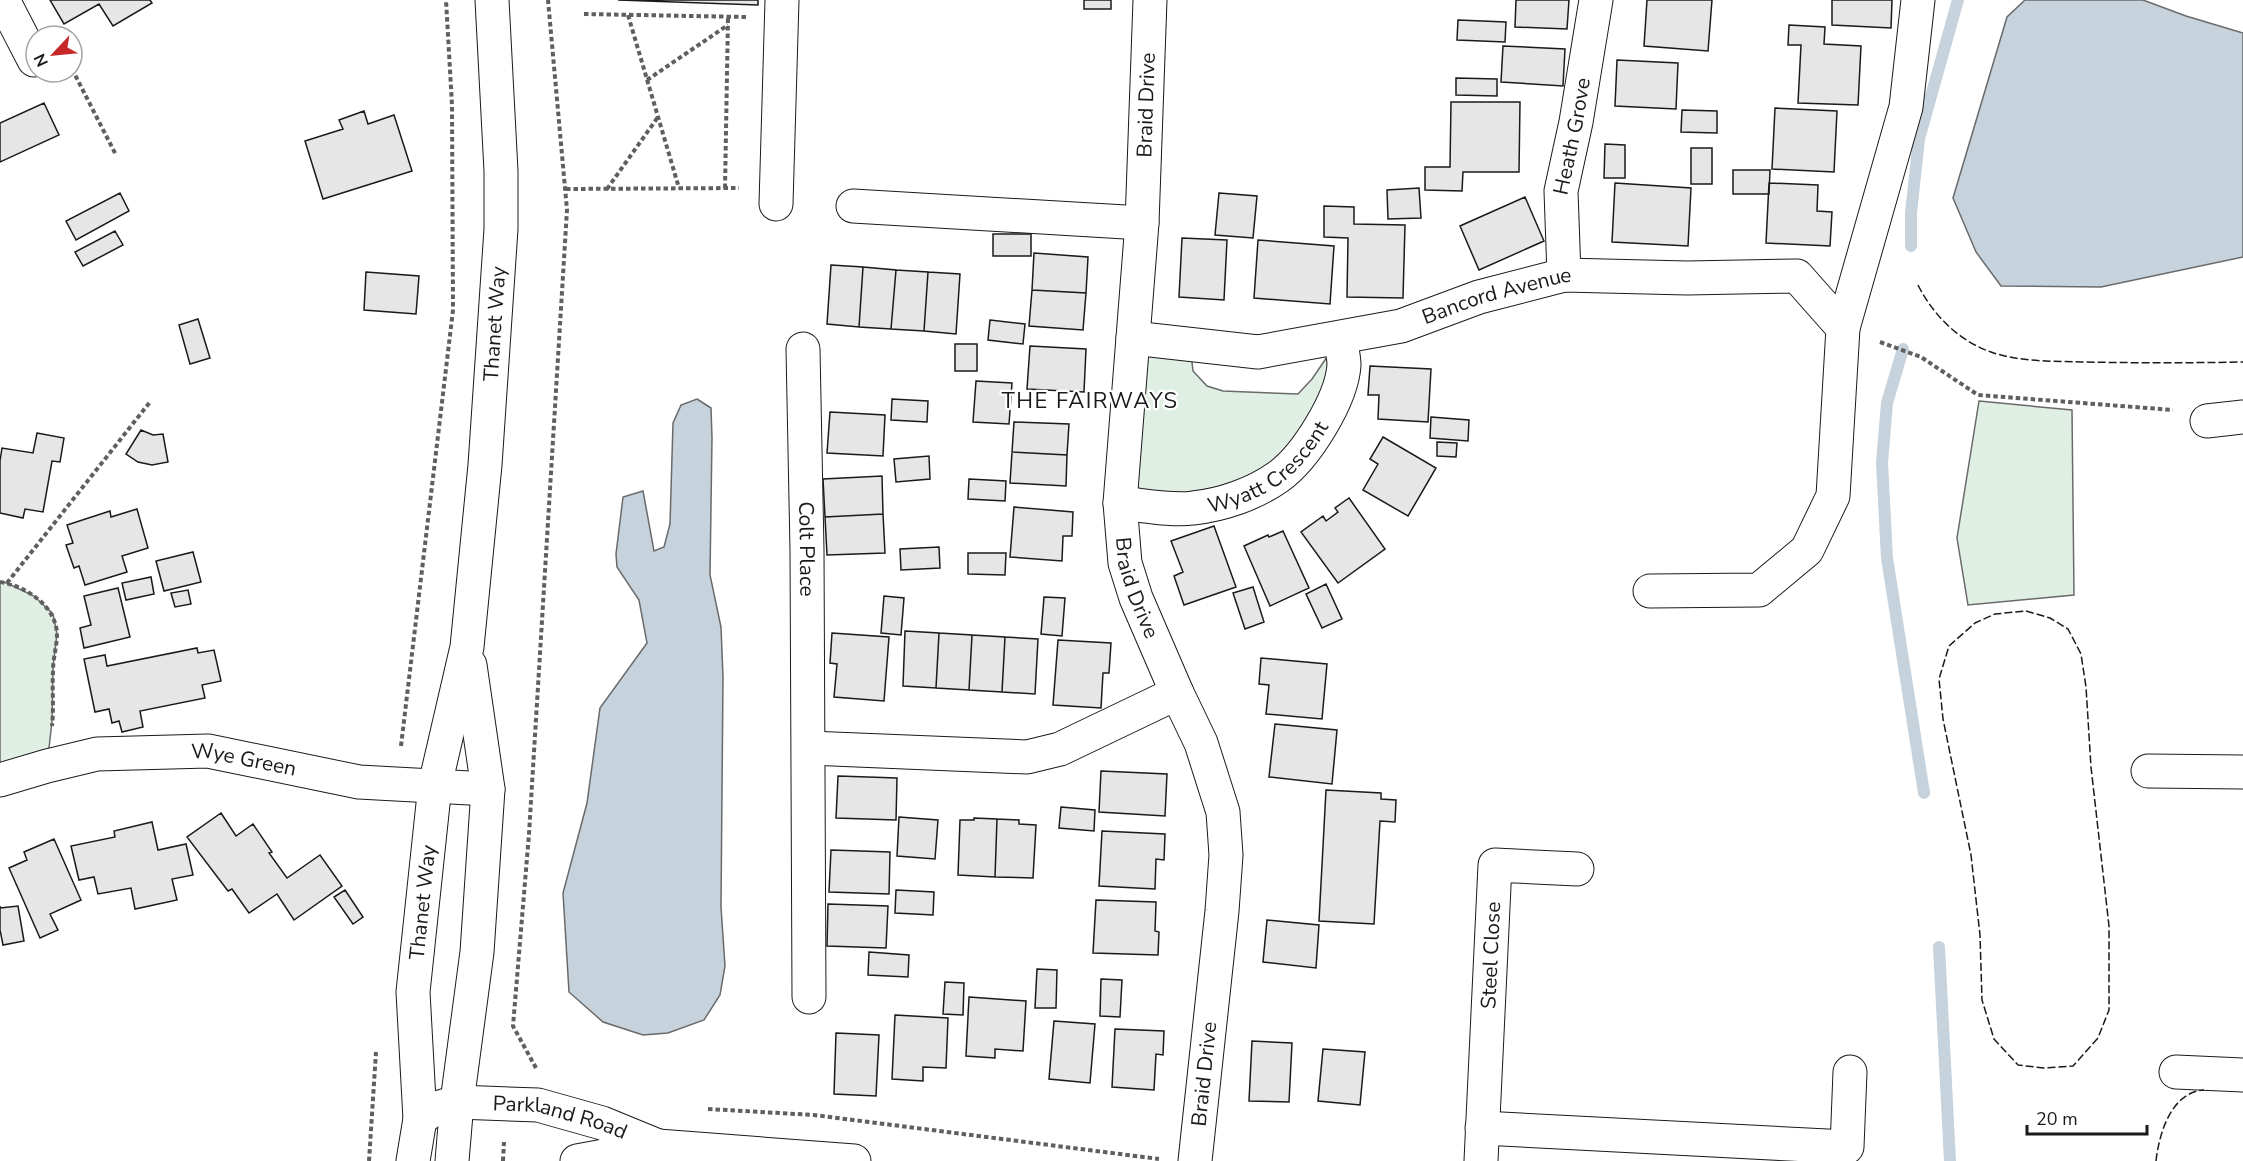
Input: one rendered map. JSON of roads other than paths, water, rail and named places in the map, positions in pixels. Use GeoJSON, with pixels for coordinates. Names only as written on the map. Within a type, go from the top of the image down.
{"type":"FeatureCollection","features":[{"type":"Feature","properties":{"kind":"street"},"geometry":{"type":"LineString","coordinates":[[3,0],[24,41]]}},
{"type":"Feature","properties":{"kind":"street","name":"Thanet Way"},"geometry":{"type":"LineString","coordinates":[[419,1147],[413,992],[435,786],[467,647],[485,465],[501,229],[501,171],[492,0]]}},
{"type":"Feature","properties":{"kind":"street","name":"Braid Drive"},"geometry":{"type":"LineString","coordinates":[[1150,0],[1142,223],[1120,503],[1125,563],[1136,598],[1201,743],[1222,812],[1226,855],[1222,911],[1195,1161]]}},
{"type":"Feature","properties":{"kind":"street","name":"Heath Grove"},"geometry":{"type":"LineString","coordinates":[[1564,275],[1561,191],[1576,122],[1596,0]]}},
{"type":"Feature","properties":{"kind":"street"},"geometry":{"type":"LineString","coordinates":[[1650,591],[1759,590],[1807,550],[1833,496],[1843,328],[1906,107],[1918,0]]}},
{"type":"Feature","properties":{"kind":"street"},"geometry":{"type":"LineString","coordinates":[[776,196],[782,9]]}},
{"type":"Feature","properties":{"kind":"street"},"geometry":{"type":"LineString","coordinates":[[853,206],[1142,223]]}},
{"type":"Feature","properties":{"kind":"street","name":"Bancord Avenue"},"geometry":{"type":"LineString","coordinates":[[1133,338],[1258,352],[1401,326],[1479,297],[1564,275],[1687,278],[1797,276],[1843,328]]}},
{"type":"Feature","properties":{"kind":"street","name":"Wyatt Crescent"},"geometry":{"type":"LineString","coordinates":[[1120,503],[1189,509],[1239,497],[1278,477],[1296,461],[1333,407],[1344,365],[1340,338]]}},
{"type":"Feature","properties":{"kind":"street","name":"Colt Place"},"geometry":{"type":"LineString","coordinates":[[803,349],[809,748],[809,997]]}},
{"type":"Feature","properties":{"kind":"street"},"geometry":{"type":"LineString","coordinates":[[2207,421],[2243,417]]}},
{"type":"Feature","properties":{"kind":"street","name":"Thanet Way"},"geometry":{"type":"LineString","coordinates":[[452,1161],[457,1102],[477,952],[489,789],[467,647]]}},
{"type":"Feature","properties":{"kind":"street"},"geometry":{"type":"LineString","coordinates":[[809,748],[1027,757],[1060,749],[1177,693]]}},
{"type":"Feature","properties":{"kind":"street","name":"Wye Green"},"geometry":{"type":"LineString","coordinates":[[0,780],[98,754],[208,752],[359,782],[489,789]]}},
{"type":"Feature","properties":{"kind":"street"},"geometry":{"type":"LineString","coordinates":[[2148,771],[2243,772]]}},
{"type":"Feature","properties":{"kind":"street","name":"Steel Close"},"geometry":{"type":"LineString","coordinates":[[1481,1161],[1495,865],[1577,869]]}},
{"type":"Feature","properties":{"kind":"street"},"geometry":{"type":"LineString","coordinates":[[1482,1128],[1687,1150],[1847,1147],[1850,1072]]}},
{"type":"Feature","properties":{"kind":"street"},"geometry":{"type":"LineString","coordinates":[[2176,1072],[2243,1076]]}},
{"type":"Feature","properties":{"kind":"street"},"geometry":{"type":"LineString","coordinates":[[419,1147],[436,1108],[457,1102]]}},
{"type":"Feature","properties":{"kind":"street","name":"Parkland Road"},"geometry":{"type":"LineString","coordinates":[[457,1102],[538,1105],[602,1123],[658,1146]]}},
{"type":"Feature","properties":{"kind":"street","name":"Parkland Road"},"geometry":{"type":"LineString","coordinates":[[577,1161],[658,1146],[854,1161]]}},
{"type":"Feature","properties":{"kind":"waterway"},"geometry":{"type":"LineString","coordinates":[[1911,246],[1911,213],[1919,139],[1958,0]]}},
{"type":"Feature","properties":{"kind":"waterway"},"geometry":{"type":"LineString","coordinates":[[1903,349],[1887,403],[1882,463],[1887,558],[1924,793]]}},
{"type":"Feature","properties":{"kind":"waterway"},"geometry":{"type":"LineString","coordinates":[[1939,947],[1950,1161]]}},
{"type":"Feature","properties":{"kind":"district","name":"THE FAIRWAYS"},"geometry":{"type":"Point","coordinates":[1090,401]}}]}
